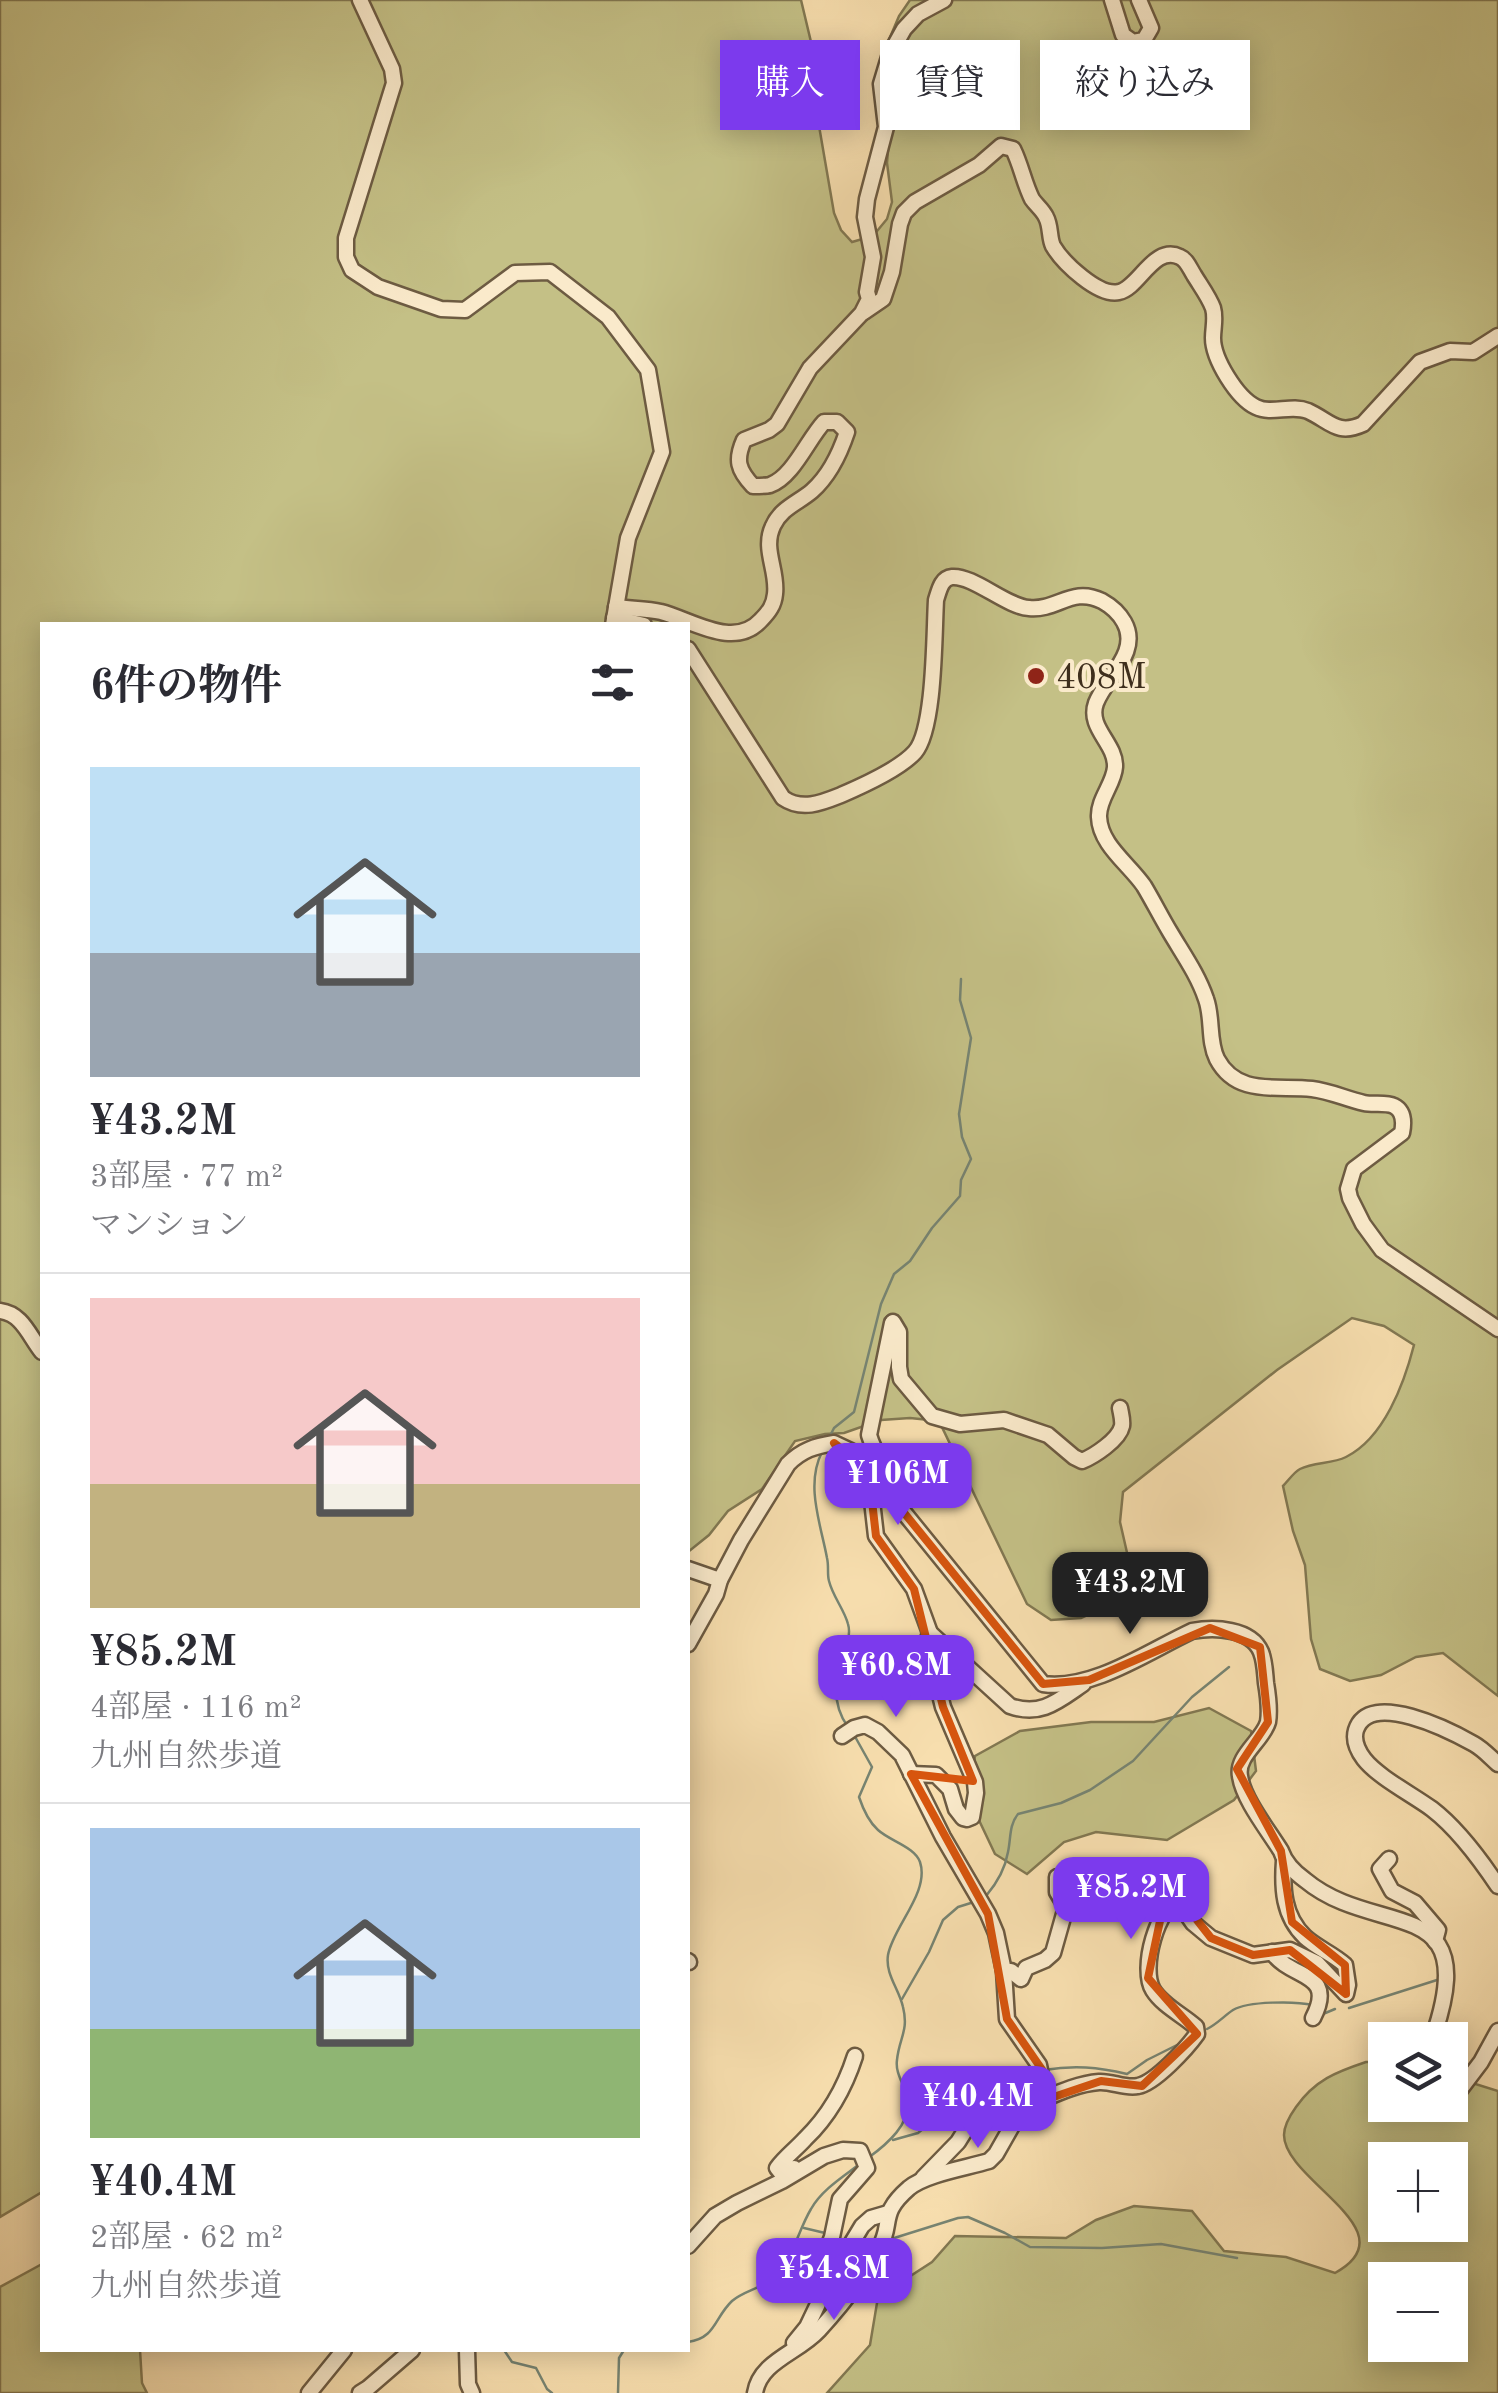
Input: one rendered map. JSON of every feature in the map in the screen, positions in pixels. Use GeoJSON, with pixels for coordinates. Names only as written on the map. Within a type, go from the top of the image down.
{"type":"FeatureCollection","features":[{"type":"Feature","properties":{"kind":"street"},"geometry":{"type":"LineString","coordinates":[[360,0],[392,69],[394,83],[346,238],[346,257],[352,270],[378,287],[409,298],[441,309],[465,310],[514,273],[550,272],[608,317],[648,370],[662,452],[628,538],[614,617],[659,612],[688,622]]}},
{"type":"Feature","properties":{"kind":"street"},"geometry":{"type":"LineString","coordinates":[[862,313],[869,299],[866,292],[873,256],[865,218],[867,200],[886,127],[881,84],[890,54],[904,29],[918,14],[944,0]]}},
{"type":"Feature","properties":{"kind":"street"},"geometry":{"type":"LineString","coordinates":[[1112,0],[1123,35],[1133,42],[1144,40],[1151,28],[1140,0]]}},
{"type":"Feature","properties":{"kind":"street"},"geometry":{"type":"LineString","coordinates":[[690,623],[720,633],[742,633],[757,625],[774,604],[776,584],[768,549],[772,526],[787,507],[812,491],[830,469],[847,432],[838,422],[824,422],[795,464],[768,486],[753,486],[743,475],[738,455],[744,440],[777,424],[810,368],[862,313],[883,298],[904,212],[979,166],[1001,146],[1013,149],[1022,166],[1032,198],[1047,218],[1053,246],[1080,276],[1103,292],[1116,294],[1130,288],[1147,266],[1167,255],[1179,256],[1187,263],[1214,309],[1212,341],[1216,356],[1233,386],[1258,409],[1306,410],[1328,424],[1350,430],[1363,424],[1420,362],[1450,351],[1472,352],[1498,336]]}},
{"type":"Feature","properties":{"kind":"street"},"geometry":{"type":"LineString","coordinates":[[690,652],[783,798],[794,806],[820,804],[855,789],[916,750],[926,730],[936,600],[946,579],[966,581],[1030,608],[1086,595],[1117,612],[1129,633],[1127,652],[1094,710],[1115,766],[1099,821],[1110,845],[1142,884],[1198,979],[1208,1004],[1216,1057],[1227,1072],[1250,1086],[1312,1089],[1397,1109],[1404,1122],[1402,1133],[1354,1170],[1348,1189],[1350,1198],[1382,1250],[1498,1328]]}},
{"type":"Feature","properties":{"kind":"street"},"geometry":{"type":"LineString","coordinates":[[0,1310],[17,1316],[40,1349]]}},
{"type":"Feature","properties":{"kind":"street"},"geometry":{"type":"LineString","coordinates":[[888,1493],[902,1476],[882,1463],[869,1435],[892,1322],[899,1332],[901,1379],[932,1416],[960,1424],[1004,1420],[1048,1435],[1082,1461],[1095,1456],[1118,1434],[1122,1428],[1120,1408]]}},
{"type":"Feature","properties":{"kind":"street"},"geometry":{"type":"LineString","coordinates":[[834,1443],[861,1478],[872,1501],[876,1536],[914,1589],[930,1633],[1010,1706],[1026,1711],[1052,1704],[1089,1680],[1192,1631],[1210,1628],[1238,1634],[1260,1647],[1263,1657],[1268,1722],[1240,1765],[1239,1774],[1246,1793],[1281,1850],[1284,1897],[1292,1922],[1305,1937],[1344,1966],[1346,1994],[1317,1963],[1290,1950],[1253,1955],[1211,1938],[1193,1924],[1181,1896],[1164,1910],[1158,1923],[1148,1978],[1158,1997],[1196,2027],[1192,2042],[1142,2086],[1101,2081],[1024,2107]]}},
{"type":"Feature","properties":{"kind":"street"},"geometry":{"type":"LineString","coordinates":[[690,1640],[741,1540],[788,1464],[810,1448],[834,1443],[851,1452],[888,1493],[1043,1684],[1058,1686],[1089,1680]]}},
{"type":"Feature","properties":{"kind":"street"},"geometry":{"type":"LineString","coordinates":[[690,1570],[720,1580]]}},
{"type":"Feature","properties":{"kind":"street"},"geometry":{"type":"LineString","coordinates":[[911,1774],[936,1775],[950,1789],[962,1818],[972,1817],[975,1782],[943,1707],[927,1642],[930,1633]]}},
{"type":"Feature","properties":{"kind":"street"},"geometry":{"type":"LineString","coordinates":[[1498,1764],[1477,1746],[1400,1714],[1387,1711],[1368,1715],[1356,1730],[1356,1742],[1365,1760],[1450,1826],[1498,1886]]}},
{"type":"Feature","properties":{"kind":"street"},"geometry":{"type":"LineString","coordinates":[[848,1732],[864,1725],[878,1732],[902,1755],[996,1933],[1004,1971],[1007,2018],[1040,2070],[1024,2107],[989,2161],[922,2179]]}},
{"type":"Feature","properties":{"kind":"street"},"geometry":{"type":"LineString","coordinates":[[1388,1859],[1380,1869],[1392,1890],[1415,1903],[1433,1922],[1438,1930],[1435,1942]]}},
{"type":"Feature","properties":{"kind":"street"},"geometry":{"type":"LineString","coordinates":[[1284,1860],[1320,1892],[1429,1933],[1439,1946],[1448,1978],[1437,2022]]}},
{"type":"Feature","properties":{"kind":"street"},"geometry":{"type":"LineString","coordinates":[[1004,1971],[1022,1979],[1026,1968],[1053,1953],[1066,1907],[1057,1892],[1057,1877]]}},
{"type":"Feature","properties":{"kind":"street"},"geometry":{"type":"LineString","coordinates":[[1272,1952],[1278,1961],[1306,1976],[1320,1990],[1320,2005],[1313,2018]]}},
{"type":"Feature","properties":{"kind":"street"},"geometry":{"type":"LineString","coordinates":[[1468,2079],[1498,2030]]}},
{"type":"Feature","properties":{"kind":"street"},"geometry":{"type":"LineString","coordinates":[[820,2295],[820,2268],[834,2233],[840,2199],[867,2168],[860,2151],[843,2150],[782,2173],[777,2168],[824,2117],[840,2093],[855,2056]]}},
{"type":"Feature","properties":{"kind":"street"},"geometry":{"type":"LineString","coordinates":[[758,2389],[767,2368],[816,2334],[857,2283],[882,2239],[888,2213],[900,2196],[958,2142],[968,2126],[974,2092]]}},
{"type":"Feature","properties":{"kind":"street"},"geometry":{"type":"LineString","coordinates":[[690,2244],[715,2216],[824,2156]]}},
{"type":"Feature","properties":{"kind":"street"},"geometry":{"type":"LineString","coordinates":[[758,2389],[755,2372],[766,2358],[801,2336],[820,2295],[867,2220],[888,2213]]}},
{"type":"Feature","properties":{"kind":"street"},"geometry":{"type":"LineString","coordinates":[[309,2393],[342,2352]]}},
{"type":"Feature","properties":{"kind":"street"},"geometry":{"type":"LineString","coordinates":[[360,2393],[410,2352]]}},
{"type":"Feature","properties":{"kind":"street"},"geometry":{"type":"LineString","coordinates":[[467,2352],[472,2393]]}},
{"type":"Feature","properties":{"kind":"highlighted area"},"geometry":{"type":"Polygon","coordinates":[[[834,1443],[871,1472],[1043,1684],[1089,1680],[1210,1628],[1260,1647],[1268,1722],[1237,1769],[1281,1851],[1292,1922],[1345,1965],[1346,1994],[1290,1950],[1253,1955],[1211,1938],[1168,1883],[1148,1978],[1197,2034],[1142,2086],[1101,2081],[1024,2107],[1043,2071],[1007,2019],[988,1914],[911,1774],[973,1781],[943,1707],[914,1589],[876,1536],[872,1501],[834,1443]]]}},
{"type":"Feature","properties":{"kind":"shaded area"},"geometry":{"type":"Polygon","coordinates":[[[0,0],[801,0],[811,40],[720,40],[720,130],[820,130],[834,213],[841,230],[852,242],[873,236],[887,219],[892,202],[887,163],[890,130],[1020,130],[1020,40],[889,40],[910,0],[1498,0],[1498,1696],[1443,1653],[1416,1657],[1381,1675],[1350,1681],[1320,1669],[1311,1639],[1305,1565],[1283,1486],[1300,1469],[1346,1457],[1371,1437],[1398,1393],[1414,1345],[1384,1326],[1352,1318],[1277,1370],[1123,1492],[1120,1522],[1131,1570],[1116,1602],[1081,1618],[1051,1620],[1027,1604],[939,1421],[881,1420],[844,1433],[795,1441],[762,1489],[728,1511],[690,1550],[690,622],[40,622],[40,2193],[0,2217],[0,0]]]}},
{"type":"Feature","properties":{"kind":"shaded area"},"geometry":{"type":"Polygon","coordinates":[[[1209,1708],[1251,1731],[1256,1771],[1234,1800],[1167,1840],[1096,1832],[1064,1842],[1027,1874],[995,1854],[968,1797],[975,1756],[1020,1731],[1091,1722],[1154,1722],[1209,1708]]]}},
{"type":"Feature","properties":{"kind":"shaded area"},"geometry":{"type":"Polygon","coordinates":[[[1368,2062],[1368,2122],[1468,2122],[1468,2082],[1498,2091],[1498,2393],[827,2393],[870,2345],[878,2297],[932,2262],[955,2236],[1066,2238],[1096,2220],[1134,2206],[1192,2211],[1224,2251],[1286,2257],[1335,2273],[1355,2257],[1360,2240],[1353,2223],[1289,2152],[1284,2135],[1286,2124],[1303,2098],[1327,2078],[1368,2062]]]}},
{"type":"Feature","properties":{"kind":"shaded area"},"geometry":{"type":"Polygon","coordinates":[[[40,2265],[40,2352],[140,2352],[142,2383],[147,2393],[0,2393],[0,2287],[40,2265]]]}},
{"type":"Feature","properties":{"kind":"waterway"},"geometry":{"type":"LineString","coordinates":[[830,1436],[854,1412],[881,1304],[894,1274],[910,1261],[960,1196],[961,1180],[971,1159],[962,1137],[959,1114],[971,1038],[960,1000],[961,979]]}},
{"type":"Feature","properties":{"kind":"waterway"},"geometry":{"type":"LineString","coordinates":[[822,1452],[815,1491],[829,1581],[849,1628],[836,1691],[839,1710],[848,1727]]}},
{"type":"Feature","properties":{"kind":"waterway"},"geometry":{"type":"LineString","coordinates":[[986,1896],[1003,1870],[1018,1814],[1061,1803],[1090,1790],[1133,1761],[1192,1697],[1229,1667]]}},
{"type":"Feature","properties":{"kind":"waterway"},"geometry":{"type":"LineString","coordinates":[[853,1733],[872,1767],[859,1797],[864,1811],[878,1830],[917,1857],[922,1873],[916,1897],[888,1955],[905,2015],[897,2065],[908,2107],[896,2132],[868,2158]]}},
{"type":"Feature","properties":{"kind":"waterway"},"geometry":{"type":"LineString","coordinates":[[902,1999],[943,1920],[958,1907],[974,1902]]}},
{"type":"Feature","properties":{"kind":"waterway"},"geometry":{"type":"LineString","coordinates":[[1349,2008],[1437,1980]]}},
{"type":"Feature","properties":{"kind":"waterway"},"geometry":{"type":"LineString","coordinates":[[1207,2029],[1233,2010],[1249,2005],[1313,2005]]}},
{"type":"Feature","properties":{"kind":"waterway"},"geometry":{"type":"LineString","coordinates":[[1323,2014],[1335,2009]]}},
{"type":"Feature","properties":{"kind":"waterway"},"geometry":{"type":"LineString","coordinates":[[1044,2070],[1086,2068],[1127,2074],[1181,2043]]}},
{"type":"Feature","properties":{"kind":"waterway"},"geometry":{"type":"LineString","coordinates":[[977,2087],[1037,2072]]}},
{"type":"Feature","properties":{"kind":"waterway"},"geometry":{"type":"LineString","coordinates":[[893,2140],[918,2133],[965,2094]]}},
{"type":"Feature","properties":{"kind":"waterway"},"geometry":{"type":"LineString","coordinates":[[690,2342],[709,2332],[732,2301],[774,2277],[789,2257],[815,2202],[857,2166]]}},
{"type":"Feature","properties":{"kind":"waterway"},"geometry":{"type":"LineString","coordinates":[[891,2239],[968,2217],[1030,2247],[1161,2244],[1237,2258]]}},
{"type":"Feature","properties":{"kind":"waterway"},"geometry":{"type":"LineString","coordinates":[[804,2228],[825,2233]]}},
{"type":"Feature","properties":{"kind":"waterway"},"geometry":{"type":"LineString","coordinates":[[853,2249],[863,2254],[875,2244]]}},
{"type":"Feature","properties":{"kind":"waterway"},"geometry":{"type":"LineString","coordinates":[[505,2352],[512,2362],[536,2368],[552,2393]]}},
{"type":"Feature","properties":{"kind":"waterway"},"geometry":{"type":"LineString","coordinates":[[618,2393],[619,2358],[623,2352]]}},
{"type":"Feature","properties":{"kind":"place","name":"408M"},"geometry":{"type":"Point","coordinates":[1036,676]}}]}
